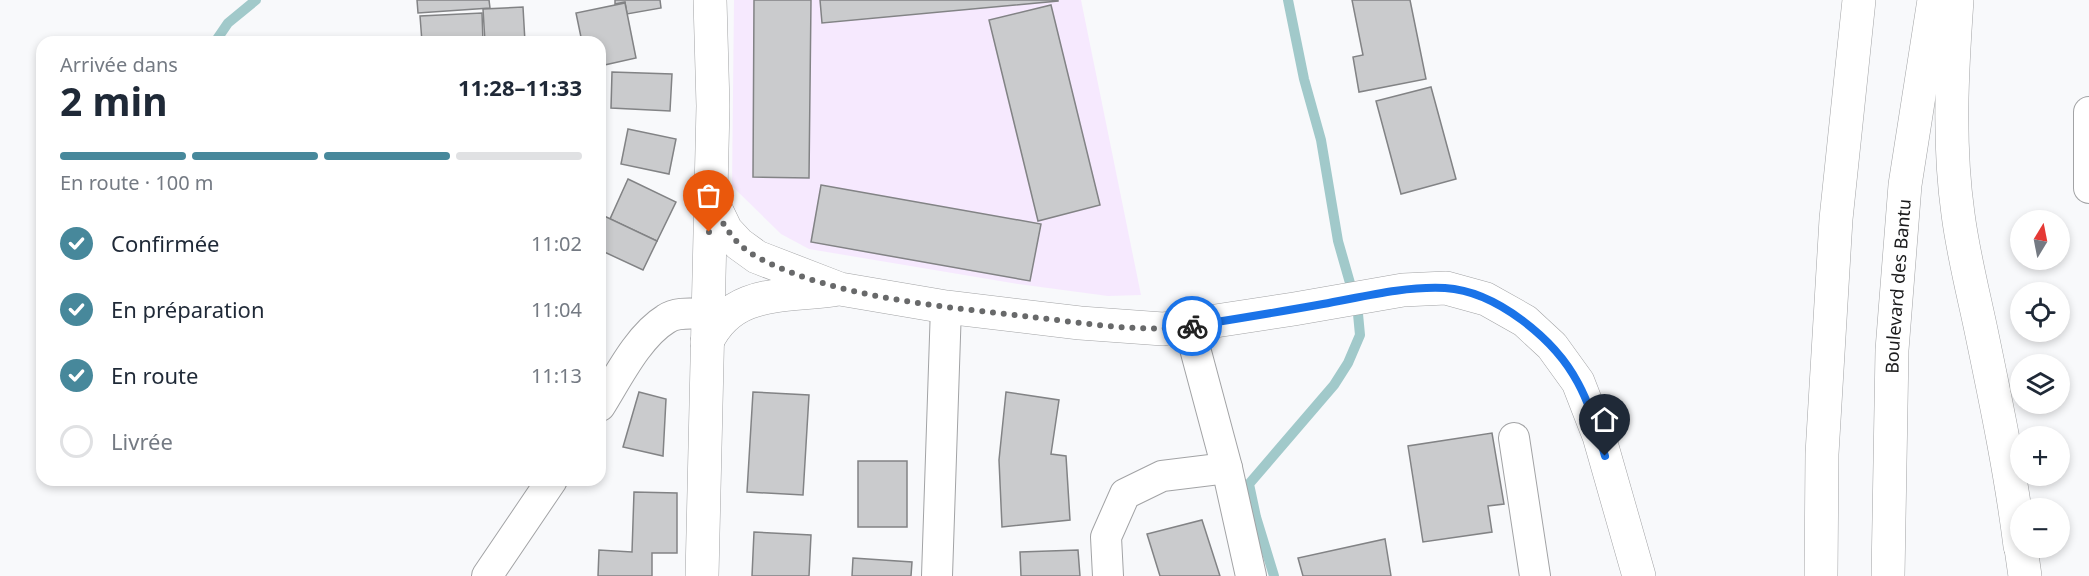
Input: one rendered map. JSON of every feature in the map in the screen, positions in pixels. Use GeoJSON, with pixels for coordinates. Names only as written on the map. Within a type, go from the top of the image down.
{"type":"FeatureCollection","features":[{"type":"Feature","properties":{"kind":"main road"},"geometry":{"type":"LineString","coordinates":[[702,576],[713,106],[710,0]]}},
{"type":"Feature","properties":{"kind":"main road"},"geometry":{"type":"LineString","coordinates":[[1821,576],[1822,454],[1836,219],[1859,0]]}},
{"type":"Feature","properties":{"kind":"main road","name":"Boulevard des Bantu"},"geometry":{"type":"LineString","coordinates":[[1888,576],[1892,350],[1905,185],[1934,0]]}},
{"type":"Feature","properties":{"kind":"main road"},"geometry":{"type":"LineString","coordinates":[[1957,0],[1952,71],[1952,116],[1958,213],[1998,411],[2013,498]]}},
{"type":"Feature","properties":{"kind":"main road"},"geometry":{"type":"LineString","coordinates":[[710,197],[726,230],[739,244],[757,257],[840,289],[946,307],[1080,323],[1163,329],[1403,290],[1446,288],[1486,299],[1526,321],[1552,346],[1578,382],[1599,436],[1639,576]]}},
{"type":"Feature","properties":{"kind":"main road"},"geometry":{"type":"LineString","coordinates":[[707,328],[713,329],[737,306],[758,298],[840,289]]}},
{"type":"Feature","properties":{"kind":"main road"},"geometry":{"type":"LineString","coordinates":[[2023,558],[2025,576]]}},
{"type":"Feature","properties":{"kind":"street"},"geometry":{"type":"LineString","coordinates":[[2089,112],[2089,188]]}},
{"type":"Feature","properties":{"kind":"street"},"geometry":{"type":"LineString","coordinates":[[937,576],[946,307]]}},
{"type":"Feature","properties":{"kind":"street"},"geometry":{"type":"LineString","coordinates":[[606,397],[645,337],[667,318],[685,313],[707,328]]}},
{"type":"Feature","properties":{"kind":"street"},"geometry":{"type":"LineString","coordinates":[[1189,326],[1227,468],[1251,576]]}},
{"type":"Feature","properties":{"kind":"street"},"geometry":{"type":"LineString","coordinates":[[1514,438],[1535,576]]}},
{"type":"Feature","properties":{"kind":"street"},"geometry":{"type":"LineString","coordinates":[[1108,576],[1106,537],[1125,494],[1162,476],[1227,468]]}},
{"type":"Feature","properties":{"kind":"street"},"geometry":{"type":"LineString","coordinates":[[487,576],[548,486]]}},
{"type":"Feature","properties":{"kind":"shaded area"},"geometry":{"type":"Polygon","coordinates":[[[734,0],[1081,0],[1141,295],[1108,296],[1018,284],[809,249],[781,234],[732,186],[734,0]]]}},
{"type":"Feature","properties":{"kind":"building"},"geometry":{"type":"Polygon","coordinates":[[[417,0],[489,0],[490,8],[418,13],[417,0]]]}},
{"type":"Feature","properties":{"kind":"building"},"geometry":{"type":"Polygon","coordinates":[[[615,0],[660,0],[661,8],[627,14],[625,2],[615,4],[615,0]]]}},
{"type":"Feature","properties":{"kind":"building"},"geometry":{"type":"Polygon","coordinates":[[[754,0],[811,0],[809,178],[753,177],[754,0]]]}},
{"type":"Feature","properties":{"kind":"building"},"geometry":{"type":"Polygon","coordinates":[[[820,0],[1058,0],[1058,1],[822,23],[820,0]]]}},
{"type":"Feature","properties":{"kind":"building"},"geometry":{"type":"Polygon","coordinates":[[[1352,0],[1410,0],[1426,79],[1359,92],[1353,57],[1363,55],[1352,0]]]}},
{"type":"Feature","properties":{"kind":"building"},"geometry":{"type":"Polygon","coordinates":[[[625,3],[636,58],[606,65],[606,36],[581,36],[576,13],[625,3]]]}},
{"type":"Feature","properties":{"kind":"building"},"geometry":{"type":"Polygon","coordinates":[[[1051,5],[1100,205],[1038,221],[989,20],[1051,5]]]}},
{"type":"Feature","properties":{"kind":"building"},"geometry":{"type":"Polygon","coordinates":[[[523,7],[525,36],[485,36],[483,9],[523,7]]]}},
{"type":"Feature","properties":{"kind":"building"},"geometry":{"type":"Polygon","coordinates":[[[482,13],[483,36],[422,36],[420,16],[482,13]]]}},
{"type":"Feature","properties":{"kind":"building"},"geometry":{"type":"Polygon","coordinates":[[[612,72],[672,74],[670,111],[611,108],[612,72]]]}},
{"type":"Feature","properties":{"kind":"building"},"geometry":{"type":"Polygon","coordinates":[[[1431,87],[1456,179],[1401,194],[1376,101],[1431,87]]]}},
{"type":"Feature","properties":{"kind":"building"},"geometry":{"type":"Polygon","coordinates":[[[628,129],[676,139],[669,174],[621,164],[628,129]]]}},
{"type":"Feature","properties":{"kind":"building"},"geometry":{"type":"Polygon","coordinates":[[[628,179],[676,202],[657,241],[610,219],[628,179]]]}},
{"type":"Feature","properties":{"kind":"building"},"geometry":{"type":"Polygon","coordinates":[[[821,185],[1041,224],[1030,281],[811,242],[821,185]]]}},
{"type":"Feature","properties":{"kind":"building"},"geometry":{"type":"Polygon","coordinates":[[[606,217],[657,241],[643,270],[606,253],[606,217]]]}},
{"type":"Feature","properties":{"kind":"building"},"geometry":{"type":"Polygon","coordinates":[[[639,392],[666,399],[663,456],[623,447],[639,392]]]}},
{"type":"Feature","properties":{"kind":"building"},"geometry":{"type":"Polygon","coordinates":[[[753,392],[809,395],[803,495],[747,492],[753,392]]]}},
{"type":"Feature","properties":{"kind":"building"},"geometry":{"type":"Polygon","coordinates":[[[1006,392],[1059,400],[1051,454],[1066,456],[1070,520],[1002,527],[999,460],[1006,392]]]}},
{"type":"Feature","properties":{"kind":"building"},"geometry":{"type":"Polygon","coordinates":[[[1492,433],[1504,504],[1488,506],[1492,532],[1423,542],[1408,446],[1492,433]]]}},
{"type":"Feature","properties":{"kind":"building"},"geometry":{"type":"Polygon","coordinates":[[[858,461],[907,461],[907,527],[858,527],[858,461]]]}},
{"type":"Feature","properties":{"kind":"building"},"geometry":{"type":"Polygon","coordinates":[[[634,492],[677,493],[677,553],[652,553],[652,576],[598,576],[599,550],[632,552],[634,492]]]}},
{"type":"Feature","properties":{"kind":"building"},"geometry":{"type":"Polygon","coordinates":[[[1202,520],[1220,576],[1160,576],[1147,534],[1202,520]]]}},
{"type":"Feature","properties":{"kind":"building"},"geometry":{"type":"Polygon","coordinates":[[[754,532],[811,535],[809,576],[752,576],[754,532]]]}},
{"type":"Feature","properties":{"kind":"building"},"geometry":{"type":"Polygon","coordinates":[[[1385,539],[1391,576],[1303,576],[1298,558],[1385,539]]]}},
{"type":"Feature","properties":{"kind":"building"},"geometry":{"type":"Polygon","coordinates":[[[1078,550],[1080,576],[1021,576],[1020,552],[1078,550]]]}},
{"type":"Feature","properties":{"kind":"building"},"geometry":{"type":"Polygon","coordinates":[[[853,558],[912,562],[911,576],[852,576],[853,558]]]}},
{"type":"Feature","properties":{"kind":"waterway"},"geometry":{"type":"LineString","coordinates":[[219,36],[228,23],[256,0]]}},
{"type":"Feature","properties":{"kind":"waterway"},"geometry":{"type":"LineString","coordinates":[[1288,0],[1304,79],[1321,140],[1338,241],[1350,283]]}},
{"type":"Feature","properties":{"kind":"waterway"},"geometry":{"type":"LineString","coordinates":[[1274,576],[1256,517],[1249,484],[1334,385],[1348,363],[1360,335],[1358,314]]}},
{"type":"Feature","properties":{"kind":"way so far"},"geometry":{"type":"LineString","coordinates":[[709,232],[710,197],[726,230],[739,244],[757,257],[840,289],[946,307],[1080,323],[1163,329],[1192,326]]}},
{"type":"Feature","properties":{"kind":"route"},"geometry":{"type":"LineString","coordinates":[[1192,326],[1403,290],[1446,288],[1486,299],[1526,321],[1552,346],[1578,382],[1605,456]]}}]}
